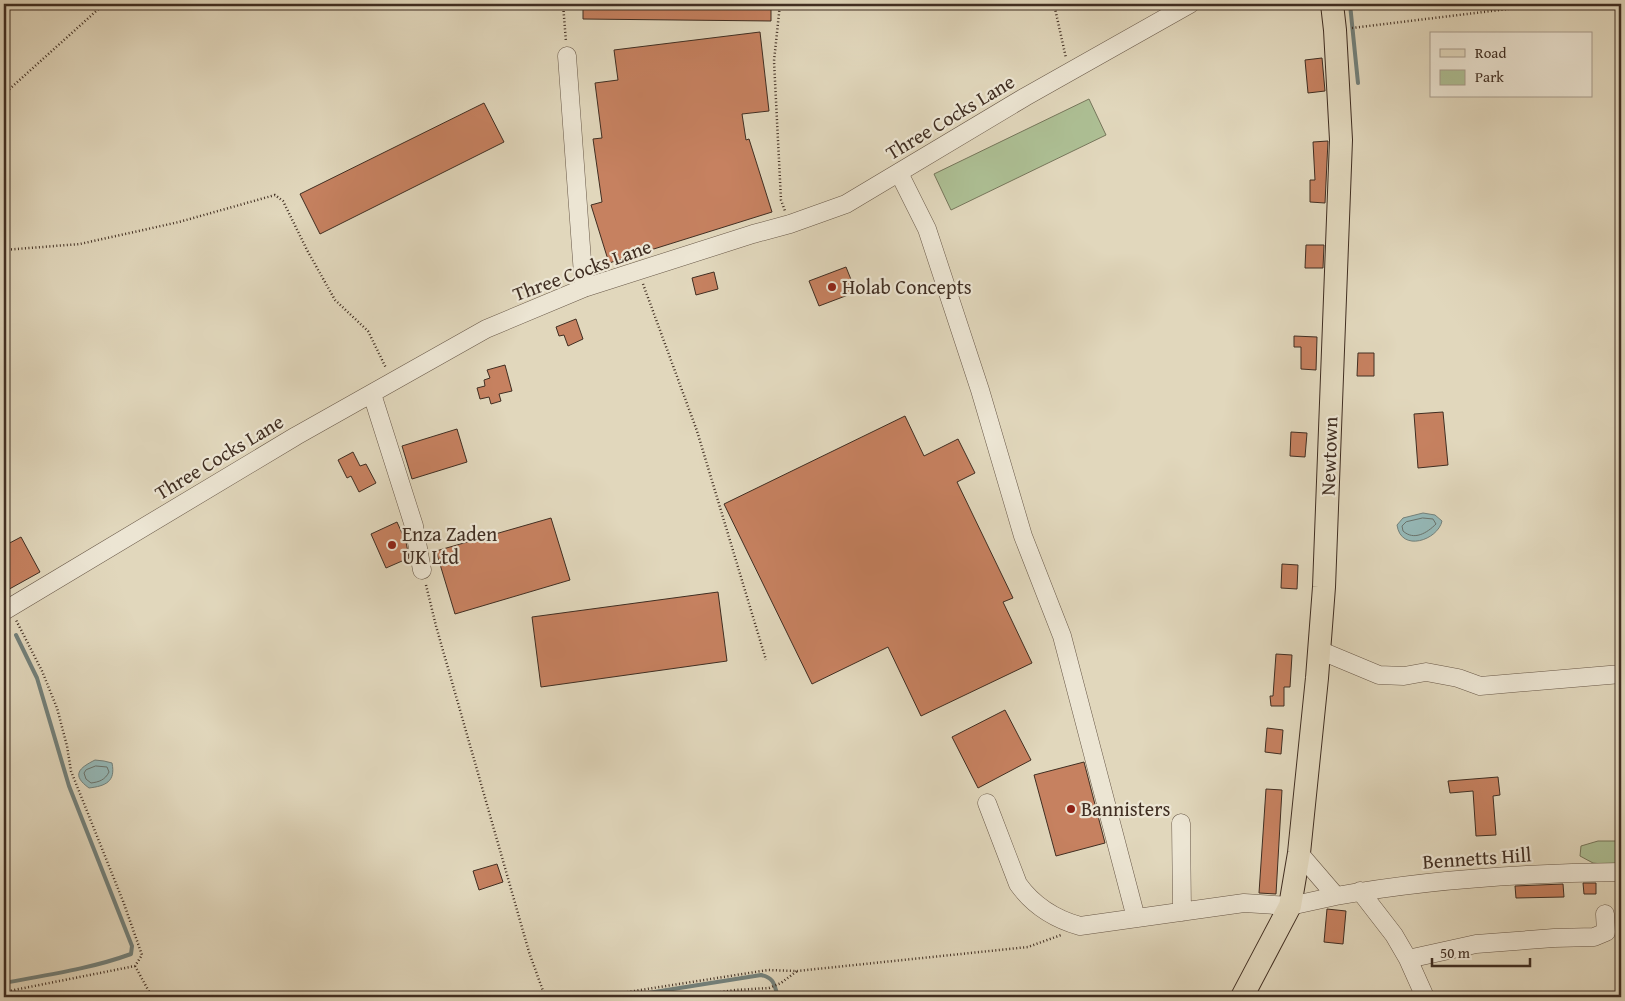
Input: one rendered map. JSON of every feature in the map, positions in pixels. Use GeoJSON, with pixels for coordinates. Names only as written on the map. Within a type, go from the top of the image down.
{"type":"FeatureCollection","features":[{"type":"Feature","properties":{"kind":"main road","name":"Newtown"},"geometry":{"type":"LineString","coordinates":[[1242,997],[1290,906],[1299,853],[1319,650],[1324,587],[1341,140],[1332,4]]}},
{"type":"Feature","properties":{"kind":"street","name":"Three Cocks Lane"},"geometry":{"type":"LineString","coordinates":[[6,610],[296,436],[372,394],[392,380],[486,329],[584,288],[790,224],[846,204],[1069,72],[1190,4]]}},
{"type":"Feature","properties":{"kind":"street"},"geometry":{"type":"LineString","coordinates":[[568,56],[584,288]]}},
{"type":"Feature","properties":{"kind":"street"},"geometry":{"type":"LineString","coordinates":[[899,173],[927,229],[980,390],[1024,536],[1062,636],[1136,918]]}},
{"type":"Feature","properties":{"kind":"street"},"geometry":{"type":"LineString","coordinates":[[372,394],[414,526],[422,570]]}},
{"type":"Feature","properties":{"kind":"street"},"geometry":{"type":"LineString","coordinates":[[1319,650],[1379,675],[1404,676],[1426,672],[1458,678],[1480,686],[1621,674]]}},
{"type":"Feature","properties":{"kind":"street"},"geometry":{"type":"LineString","coordinates":[[986,803],[1018,884],[1026,895],[1054,916],[1080,926]]}},
{"type":"Feature","properties":{"kind":"street"},"geometry":{"type":"LineString","coordinates":[[1181,823],[1182,912]]}},
{"type":"Feature","properties":{"kind":"street"},"geometry":{"type":"LineString","coordinates":[[1299,853],[1336,896]]}},
{"type":"Feature","properties":{"kind":"street","name":"Bennetts Hill"},"geometry":{"type":"LineString","coordinates":[[1080,926],[1244,903],[1290,906],[1360,891],[1421,883],[1498,877],[1621,872]]}},
{"type":"Feature","properties":{"kind":"street"},"geometry":{"type":"LineString","coordinates":[[1360,891],[1394,934],[1408,959],[1425,997]]}},
{"type":"Feature","properties":{"kind":"street"},"geometry":{"type":"LineString","coordinates":[[1408,959],[1476,944],[1594,937],[1606,932],[1605,914]]}},
{"type":"Feature","properties":{"kind":"path"},"geometry":{"type":"LineString","coordinates":[[4,94],[104,4]]}},
{"type":"Feature","properties":{"kind":"path"},"geometry":{"type":"LineString","coordinates":[[563,4],[568,56]]}},
{"type":"Feature","properties":{"kind":"path"},"geometry":{"type":"LineString","coordinates":[[780,4],[774,60],[781,200],[790,224]]}},
{"type":"Feature","properties":{"kind":"path"},"geometry":{"type":"LineString","coordinates":[[1054,4],[1069,72]]}},
{"type":"Feature","properties":{"kind":"path"},"geometry":{"type":"LineString","coordinates":[[1361,26],[1549,4]]}},
{"type":"Feature","properties":{"kind":"path"},"geometry":{"type":"LineString","coordinates":[[4,250],[80,244],[179,222],[275,195],[283,201],[307,250],[335,300],[368,331],[392,380]]}},
{"type":"Feature","properties":{"kind":"path"},"geometry":{"type":"LineString","coordinates":[[638,270],[697,431],[766,660]]}},
{"type":"Feature","properties":{"kind":"path"},"geometry":{"type":"LineString","coordinates":[[422,570],[439,636],[530,952],[543,991],[548,997]]}},
{"type":"Feature","properties":{"kind":"path"},"geometry":{"type":"LineString","coordinates":[[4,992],[135,966],[142,955],[136,935],[71,771],[57,708],[38,663],[6,610]]}},
{"type":"Feature","properties":{"kind":"path"},"geometry":{"type":"LineString","coordinates":[[596,997],[768,970],[797,971],[1028,947],[1054,939],[1080,926]]}},
{"type":"Feature","properties":{"kind":"path"},"geometry":{"type":"LineString","coordinates":[[135,966],[152,997]]}},
{"type":"Feature","properties":{"kind":"path"},"geometry":{"type":"LineString","coordinates":[[689,997],[735,990],[769,988],[781,983],[797,971]]}},
{"type":"Feature","properties":{"kind":"green space"},"geometry":{"type":"Polygon","coordinates":[[[1089,99],[1106,135],[951,210],[934,174],[1089,99]]]}},
{"type":"Feature","properties":{"kind":"green space"},"geometry":{"type":"Polygon","coordinates":[[[1598,841],[1621,841],[1621,866],[1593,863],[1580,856],[1581,846],[1598,841]]]}},
{"type":"Feature","properties":{"kind":"water"},"geometry":{"type":"Polygon","coordinates":[[[1423,513],[1435,515],[1442,521],[1439,528],[1434,534],[1420,541],[1405,539],[1400,534],[1397,525],[1403,518],[1423,513]]]}},
{"type":"Feature","properties":{"kind":"water"},"geometry":{"type":"Polygon","coordinates":[[[95,760],[112,763],[112,775],[108,782],[89,788],[80,779],[79,772],[95,760]]]}},
{"type":"Feature","properties":{"kind":"building"},"geometry":{"type":"Polygon","coordinates":[[[583,4],[771,4],[771,21],[583,19],[583,4]]]}},
{"type":"Feature","properties":{"kind":"building"},"geometry":{"type":"Polygon","coordinates":[[[760,32],[769,111],[742,114],[746,140],[749,139],[772,212],[609,263],[591,205],[602,202],[593,139],[602,138],[595,83],[618,80],[614,50],[760,32]]]}},
{"type":"Feature","properties":{"kind":"building"},"geometry":{"type":"Polygon","coordinates":[[[1322,58],[1325,91],[1308,93],[1305,60],[1322,58]]]}},
{"type":"Feature","properties":{"kind":"building"},"geometry":{"type":"Polygon","coordinates":[[[484,103],[504,142],[320,234],[300,194],[484,103]]]}},
{"type":"Feature","properties":{"kind":"building"},"geometry":{"type":"Polygon","coordinates":[[[1328,141],[1325,203],[1310,202],[1310,180],[1315,180],[1313,142],[1328,141]]]}},
{"type":"Feature","properties":{"kind":"building"},"geometry":{"type":"Polygon","coordinates":[[[1306,245],[1324,245],[1323,268],[1305,268],[1306,245]]]}},
{"type":"Feature","properties":{"kind":"building","name":"Holab Concepts"},"geometry":{"type":"Polygon","coordinates":[[[846,267],[856,292],[819,306],[809,281],[846,267]]]}},
{"type":"Feature","properties":{"kind":"building"},"geometry":{"type":"Polygon","coordinates":[[[714,272],[718,289],[696,295],[692,278],[714,272]]]}},
{"type":"Feature","properties":{"kind":"building"},"geometry":{"type":"Polygon","coordinates":[[[576,319],[583,339],[568,346],[564,335],[559,336],[556,327],[576,319]]]}},
{"type":"Feature","properties":{"kind":"building"},"geometry":{"type":"Polygon","coordinates":[[[1294,336],[1317,337],[1316,370],[1301,369],[1301,347],[1294,347],[1294,336]]]}},
{"type":"Feature","properties":{"kind":"building"},"geometry":{"type":"Polygon","coordinates":[[[1358,353],[1374,353],[1374,376],[1357,376],[1358,353]]]}},
{"type":"Feature","properties":{"kind":"building"},"geometry":{"type":"Polygon","coordinates":[[[505,365],[512,391],[499,394],[501,401],[491,404],[489,397],[480,399],[477,388],[485,386],[484,380],[490,378],[487,370],[505,365]]]}},
{"type":"Feature","properties":{"kind":"building"},"geometry":{"type":"Polygon","coordinates":[[[1443,412],[1448,465],[1418,468],[1414,414],[1443,412]]]}},
{"type":"Feature","properties":{"kind":"building"},"geometry":{"type":"Polygon","coordinates":[[[905,416],[924,456],[958,439],[975,473],[957,482],[1013,598],[1003,602],[1032,663],[921,716],[888,647],[812,684],[724,504],[905,416]]]}},
{"type":"Feature","properties":{"kind":"building"},"geometry":{"type":"Polygon","coordinates":[[[457,429],[467,462],[412,479],[402,446],[457,429]]]}},
{"type":"Feature","properties":{"kind":"building"},"geometry":{"type":"Polygon","coordinates":[[[1291,432],[1307,433],[1305,457],[1290,456],[1291,432]]]}},
{"type":"Feature","properties":{"kind":"building"},"geometry":{"type":"Polygon","coordinates":[[[353,452],[360,466],[366,464],[376,483],[359,492],[351,476],[347,478],[338,460],[353,452]]]}},
{"type":"Feature","properties":{"kind":"building"},"geometry":{"type":"Polygon","coordinates":[[[551,518],[570,580],[455,614],[436,551],[551,518]]]}},
{"type":"Feature","properties":{"kind":"building","name":"Enza Zaden UK Ltd"},"geometry":{"type":"Polygon","coordinates":[[[397,522],[406,542],[409,558],[386,568],[371,534],[397,522]]]}},
{"type":"Feature","properties":{"kind":"building"},"geometry":{"type":"Polygon","coordinates":[[[21,537],[40,572],[4,592],[4,546],[21,537]]]}},
{"type":"Feature","properties":{"kind":"building"},"geometry":{"type":"Polygon","coordinates":[[[1282,564],[1298,565],[1297,589],[1281,588],[1282,564]]]}},
{"type":"Feature","properties":{"kind":"building"},"geometry":{"type":"Polygon","coordinates":[[[718,592],[727,661],[541,687],[532,617],[718,592]]]}},
{"type":"Feature","properties":{"kind":"building"},"geometry":{"type":"Polygon","coordinates":[[[1276,654],[1292,655],[1290,687],[1284,687],[1284,706],[1271,706],[1270,696],[1273,696],[1276,654]]]}},
{"type":"Feature","properties":{"kind":"building"},"geometry":{"type":"Polygon","coordinates":[[[1005,710],[1031,760],[978,788],[952,737],[1005,710]]]}},
{"type":"Feature","properties":{"kind":"building"},"geometry":{"type":"Polygon","coordinates":[[[1267,728],[1283,730],[1281,754],[1265,752],[1267,728]]]}},
{"type":"Feature","properties":{"kind":"building","name":"Bannisters"},"geometry":{"type":"Polygon","coordinates":[[[1084,762],[1105,843],[1056,856],[1034,775],[1084,762]]]}},
{"type":"Feature","properties":{"kind":"building"},"geometry":{"type":"Polygon","coordinates":[[[1498,777],[1500,795],[1493,796],[1496,835],[1476,836],[1473,791],[1450,793],[1448,781],[1498,777]]]}},
{"type":"Feature","properties":{"kind":"building"},"geometry":{"type":"Polygon","coordinates":[[[1266,789],[1282,790],[1276,894],[1259,893],[1266,789]]]}},
{"type":"Feature","properties":{"kind":"building"},"geometry":{"type":"Polygon","coordinates":[[[497,864],[503,882],[479,890],[473,871],[497,864]]]}},
{"type":"Feature","properties":{"kind":"building"},"geometry":{"type":"Polygon","coordinates":[[[1583,883],[1596,883],[1596,894],[1584,894],[1583,883]]]}},
{"type":"Feature","properties":{"kind":"building"},"geometry":{"type":"Polygon","coordinates":[[[1563,884],[1564,897],[1516,898],[1515,886],[1563,884]]]}},
{"type":"Feature","properties":{"kind":"building"},"geometry":{"type":"Polygon","coordinates":[[[1327,909],[1346,911],[1343,944],[1324,942],[1327,909]]]}},
{"type":"Feature","properties":{"kind":"waterway"},"geometry":{"type":"LineString","coordinates":[[1350,4],[1358,83]]}},
{"type":"Feature","properties":{"kind":"waterway"},"geometry":{"type":"LineString","coordinates":[[4,983],[100,964],[131,954],[132,946],[69,786],[37,678],[16,635]]}},
{"type":"Feature","properties":{"kind":"waterway"},"geometry":{"type":"LineString","coordinates":[[623,997],[761,975],[771,980],[778,997]]}},
{"type":"Feature","properties":{"kind":"place","name":"Holab Concepts"},"geometry":{"type":"Point","coordinates":[832,287]}},
{"type":"Feature","properties":{"kind":"place","name":"Enza Zaden UK Ltd"},"geometry":{"type":"Point","coordinates":[392,545]}},
{"type":"Feature","properties":{"kind":"place","name":"Bannisters"},"geometry":{"type":"Point","coordinates":[1071,809]}}]}
